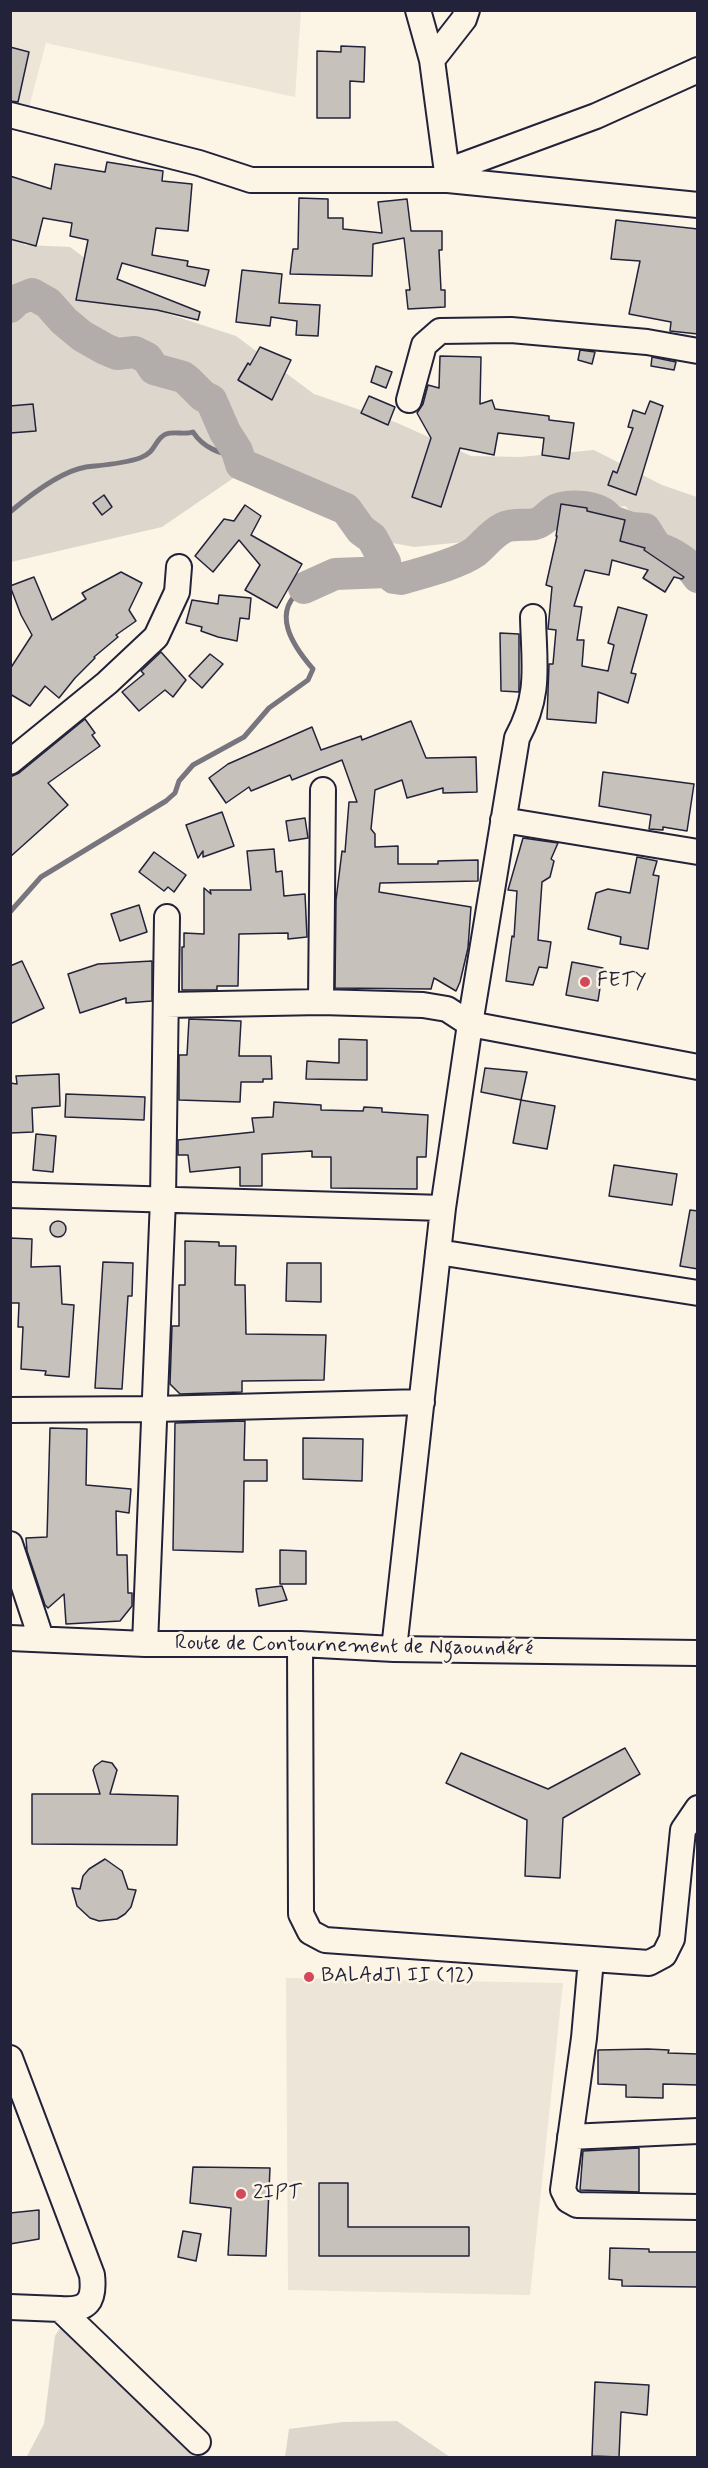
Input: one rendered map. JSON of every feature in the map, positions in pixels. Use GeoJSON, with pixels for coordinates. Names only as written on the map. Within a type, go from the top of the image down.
{"type":"FeatureCollection","features":[{"type":"Feature","properties":{"kind":"street"},"geometry":{"type":"LineString","coordinates":[[418,10],[432,60],[448,175]]}},
{"type":"Feature","properties":{"kind":"street"},"geometry":{"type":"LineString","coordinates":[[432,60],[464,19],[467,10]]}},
{"type":"Feature","properties":{"kind":"street"},"geometry":{"type":"LineString","coordinates":[[448,175],[596,116],[698,70]]}},
{"type":"Feature","properties":{"kind":"street"},"geometry":{"type":"LineString","coordinates":[[10,115],[200,163],[250,180],[448,175],[698,205]]}},
{"type":"Feature","properties":{"kind":"street"},"geometry":{"type":"LineString","coordinates":[[409,400],[424,345],[441,332],[511,330],[647,342],[698,351]]}},
{"type":"Feature","properties":{"kind":"street"},"geometry":{"type":"LineString","coordinates":[[10,762],[107,683],[156,637],[177,592],[179,567]]}},
{"type":"Feature","properties":{"kind":"street"},"geometry":{"type":"LineString","coordinates":[[394,1649],[443,1208],[470,1024],[518,738],[529,717],[535,690],[533,617]]}},
{"type":"Feature","properties":{"kind":"street"},"geometry":{"type":"LineString","coordinates":[[321,1002],[323,790]]}},
{"type":"Feature","properties":{"kind":"street"},"geometry":{"type":"LineString","coordinates":[[503,820],[698,852]]}},
{"type":"Feature","properties":{"kind":"street"},"geometry":{"type":"LineString","coordinates":[[145,1644],[163,1199],[167,917]]}},
{"type":"Feature","properties":{"kind":"street"},"geometry":{"type":"LineString","coordinates":[[165,1005],[321,1002],[423,1005],[447,1009],[470,1024],[698,1066]]}},
{"type":"Feature","properties":{"kind":"street"},"geometry":{"type":"LineString","coordinates":[[10,1195],[443,1208]]}},
{"type":"Feature","properties":{"kind":"street"},"geometry":{"type":"LineString","coordinates":[[438,1252],[698,1293]]}},
{"type":"Feature","properties":{"kind":"street"},"geometry":{"type":"LineString","coordinates":[[10,1410],[155,1409],[422,1402]]}},
{"type":"Feature","properties":{"kind":"street"},"geometry":{"type":"LineString","coordinates":[[10,1545],[41,1638]]}},
{"type":"Feature","properties":{"kind":"street","name":"Route de Contournement de Ngaoundéré"},"geometry":{"type":"LineString","coordinates":[[10,1638],[145,1644],[300,1644],[394,1649],[698,1653]]}},
{"type":"Feature","properties":{"kind":"street"},"geometry":{"type":"LineString","coordinates":[[300,1644],[301,1914],[310,1932],[325,1940],[649,1963],[664,1955],[672,1939],[683,1830],[698,1808]]}},
{"type":"Feature","properties":{"kind":"street"},"geometry":{"type":"LineString","coordinates":[[591,1959],[584,2038],[563,2190],[568,2200],[577,2205],[698,2207]]}},
{"type":"Feature","properties":{"kind":"street"},"geometry":{"type":"LineString","coordinates":[[10,2058],[92,2275],[93,2291],[87,2304],[75,2310],[10,2307]]}},
{"type":"Feature","properties":{"kind":"street"},"geometry":{"type":"LineString","coordinates":[[570,2137],[698,2131]]}},
{"type":"Feature","properties":{"kind":"street"},"geometry":{"type":"LineString","coordinates":[[60,2309],[198,2442]]}},
{"type":"Feature","properties":{"kind":"shaded area"},"geometry":{"type":"Polygon","coordinates":[[[11,11],[301,11],[295,97],[46,43],[28,111],[11,107],[11,11]]]}},
{"type":"Feature","properties":{"kind":"shaded area"},"geometry":{"type":"Polygon","coordinates":[[[11,234],[25,245],[70,247],[153,309],[236,336],[314,394],[395,422],[471,456],[520,457],[594,450],[662,485],[697,497],[697,588],[690,572],[625,506],[549,518],[474,541],[414,547],[355,536],[309,496],[235,477],[162,527],[11,562],[11,234]]]}},
{"type":"Feature","properties":{"kind":"shaded area"},"geometry":{"type":"Polygon","coordinates":[[[286,1978],[563,1983],[530,2295],[288,2290],[286,1978]]]}},
{"type":"Feature","properties":{"kind":"shaded area"},"geometry":{"type":"Polygon","coordinates":[[[73,2309],[186,2415],[194,2457],[26,2458],[44,2424],[55,2336],[73,2309]]]}},
{"type":"Feature","properties":{"kind":"shaded area"},"geometry":{"type":"Polygon","coordinates":[[[397,2421],[450,2457],[285,2457],[289,2429],[343,2422],[397,2421]]]}},
{"type":"Feature","properties":{"kind":"building"},"geometry":{"type":"Polygon","coordinates":[[[341,46],[365,47],[364,82],[350,81],[350,118],[317,118],[317,51],[341,52],[341,46]]]}},
{"type":"Feature","properties":{"kind":"building"},"geometry":{"type":"Polygon","coordinates":[[[10,47],[29,52],[18,102],[10,101],[10,47]]]}},
{"type":"Feature","properties":{"kind":"building"},"geometry":{"type":"Polygon","coordinates":[[[107,162],[163,171],[162,181],[192,184],[188,231],[156,228],[152,255],[188,261],[187,266],[209,270],[205,286],[122,263],[117,279],[200,312],[198,320],[157,310],[76,300],[88,240],[70,236],[72,223],[43,218],[36,246],[10,239],[10,176],[51,189],[55,164],[105,172],[107,162]]]}},
{"type":"Feature","properties":{"kind":"building"},"geometry":{"type":"Polygon","coordinates":[[[299,198],[328,199],[328,218],[343,218],[343,229],[382,233],[378,202],[407,199],[411,231],[442,231],[442,250],[439,250],[441,290],[445,290],[445,307],[408,309],[406,290],[410,290],[404,238],[373,244],[372,276],[290,274],[293,249],[298,249],[299,198]]]}},
{"type":"Feature","properties":{"kind":"building"},"geometry":{"type":"Polygon","coordinates":[[[616,220],[698,229],[698,334],[670,331],[671,322],[629,314],[640,261],[611,259],[616,220]]]}},
{"type":"Feature","properties":{"kind":"building"},"geometry":{"type":"Polygon","coordinates":[[[242,270],[282,274],[279,303],[320,305],[318,336],[296,335],[297,321],[271,317],[270,326],[236,322],[242,270]]]}},
{"type":"Feature","properties":{"kind":"building"},"geometry":{"type":"Polygon","coordinates":[[[260,347],[291,360],[272,400],[238,380],[260,347]]]}},
{"type":"Feature","properties":{"kind":"building"},"geometry":{"type":"Polygon","coordinates":[[[580,350],[595,352],[592,364],[578,360],[580,350]]]}},
{"type":"Feature","properties":{"kind":"building"},"geometry":{"type":"Polygon","coordinates":[[[440,356],[481,357],[480,404],[492,400],[495,409],[549,416],[549,420],[574,423],[569,459],[542,455],[544,438],[498,433],[494,455],[460,448],[441,507],[412,497],[431,438],[417,413],[423,404],[428,385],[439,388],[440,356]]]}},
{"type":"Feature","properties":{"kind":"building"},"geometry":{"type":"Polygon","coordinates":[[[652,357],[676,362],[674,370],[651,366],[652,357]]]}},
{"type":"Feature","properties":{"kind":"building"},"geometry":{"type":"Polygon","coordinates":[[[376,366],[392,372],[386,388],[371,382],[376,366]]]}},
{"type":"Feature","properties":{"kind":"building"},"geometry":{"type":"Polygon","coordinates":[[[369,396],[395,407],[388,425],[361,413],[369,396]]]}},
{"type":"Feature","properties":{"kind":"building"},"geometry":{"type":"Polygon","coordinates":[[[650,401],[663,406],[636,495],[608,485],[613,471],[617,473],[633,428],[628,427],[633,410],[645,414],[650,401]]]}},
{"type":"Feature","properties":{"kind":"building"},"geometry":{"type":"Polygon","coordinates":[[[33,404],[36,431],[10,433],[10,406],[33,404]]]}},
{"type":"Feature","properties":{"kind":"building"},"geometry":{"type":"Polygon","coordinates":[[[104,495],[112,507],[102,515],[93,503],[104,495]]]}},
{"type":"Feature","properties":{"kind":"building"},"geometry":{"type":"Polygon","coordinates":[[[561,504],[587,508],[587,511],[625,520],[620,541],[645,548],[644,550],[684,577],[682,579],[674,577],[665,592],[643,578],[648,570],[612,560],[609,575],[585,570],[574,606],[582,607],[577,640],[584,640],[582,666],[608,671],[614,645],[608,643],[618,607],[647,615],[631,673],[636,674],[628,703],[598,692],[596,723],[547,719],[549,664],[553,664],[556,630],[548,629],[552,587],[546,585],[557,536],[561,504]]]}},
{"type":"Feature","properties":{"kind":"building"},"geometry":{"type":"Polygon","coordinates":[[[245,505],[261,516],[251,535],[302,564],[277,608],[245,590],[260,565],[239,540],[213,572],[195,556],[224,519],[234,521],[245,505]]]}},
{"type":"Feature","properties":{"kind":"building"},"geometry":{"type":"Polygon","coordinates":[[[121,572],[142,583],[129,610],[136,621],[116,635],[118,637],[94,657],[59,698],[45,686],[30,706],[10,694],[10,669],[32,635],[21,615],[10,586],[34,577],[52,620],[86,599],[82,593],[121,572]]]}},
{"type":"Feature","properties":{"kind":"building"},"geometry":{"type":"Polygon","coordinates":[[[219,595],[251,598],[249,619],[240,618],[237,641],[201,631],[202,627],[186,623],[192,600],[218,604],[219,595]]]}},
{"type":"Feature","properties":{"kind":"building"},"geometry":{"type":"Polygon","coordinates":[[[500,633],[519,634],[519,692],[501,691],[500,633]]]}},
{"type":"Feature","properties":{"kind":"building"},"geometry":{"type":"Polygon","coordinates":[[[161,652],[186,680],[173,697],[165,690],[139,711],[122,692],[144,674],[141,671],[161,652]]]}},
{"type":"Feature","properties":{"kind":"building"},"geometry":{"type":"Polygon","coordinates":[[[210,654],[223,664],[202,688],[189,676],[210,654]]]}},
{"type":"Feature","properties":{"kind":"building"},"geometry":{"type":"Polygon","coordinates":[[[85,719],[95,733],[92,735],[100,746],[48,783],[68,805],[10,857],[10,777],[19,773],[85,719]]]}},
{"type":"Feature","properties":{"kind":"building"},"geometry":{"type":"Polygon","coordinates":[[[411,721],[426,758],[476,757],[477,792],[443,793],[443,788],[407,798],[402,780],[375,790],[371,829],[375,834],[375,847],[398,846],[398,864],[438,864],[438,861],[478,860],[478,881],[380,883],[379,892],[471,907],[468,948],[460,982],[456,991],[434,978],[431,989],[335,988],[336,900],[342,851],[345,852],[349,802],[357,802],[342,760],[292,780],[290,775],[251,791],[249,787],[226,803],[209,778],[228,764],[312,727],[321,750],[361,736],[362,740],[411,721]]]}},
{"type":"Feature","properties":{"kind":"building"},"geometry":{"type":"Polygon","coordinates":[[[603,772],[694,784],[687,831],[663,827],[663,830],[649,829],[651,815],[599,806],[603,772]]]}},
{"type":"Feature","properties":{"kind":"building"},"geometry":{"type":"Polygon","coordinates":[[[222,812],[234,846],[203,857],[203,851],[198,858],[186,825],[222,812]]]}},
{"type":"Feature","properties":{"kind":"building"},"geometry":{"type":"Polygon","coordinates":[[[305,818],[308,838],[289,841],[286,821],[305,818]]]}},
{"type":"Feature","properties":{"kind":"building"},"geometry":{"type":"Polygon","coordinates":[[[523,838],[558,843],[551,859],[554,861],[550,877],[542,882],[538,940],[551,942],[547,968],[539,967],[533,985],[506,981],[512,936],[514,937],[517,891],[508,890],[523,838]]]}},
{"type":"Feature","properties":{"kind":"building"},"geometry":{"type":"Polygon","coordinates":[[[274,849],[276,872],[282,871],[284,896],[305,894],[307,937],[288,939],[288,933],[239,934],[238,986],[217,986],[217,990],[182,990],[184,933],[204,934],[204,888],[211,894],[210,890],[251,890],[247,851],[274,849]]]}},
{"type":"Feature","properties":{"kind":"building"},"geometry":{"type":"Polygon","coordinates":[[[154,852],[186,875],[174,892],[168,887],[164,891],[139,872],[154,852]]]}},
{"type":"Feature","properties":{"kind":"building"},"geometry":{"type":"Polygon","coordinates":[[[637,857],[657,861],[653,875],[659,876],[648,949],[620,944],[621,937],[588,929],[596,893],[608,889],[630,893],[637,857]]]}},
{"type":"Feature","properties":{"kind":"building"},"geometry":{"type":"Polygon","coordinates":[[[139,905],[147,932],[120,941],[111,914],[139,905]]]}},
{"type":"Feature","properties":{"kind":"building"},"geometry":{"type":"Polygon","coordinates":[[[22,961],[44,1008],[10,1024],[10,966],[22,961]]]}},
{"type":"Feature","properties":{"kind":"building"},"geometry":{"type":"Polygon","coordinates":[[[152,961],[152,1001],[126,1003],[126,998],[80,1013],[68,974],[98,964],[152,961]]]}},
{"type":"Feature","properties":{"kind":"building"},"geometry":{"type":"Polygon","coordinates":[[[572,962],[603,968],[598,1001],[566,995],[572,962]]]}},
{"type":"Feature","properties":{"kind":"building"},"geometry":{"type":"Polygon","coordinates":[[[189,1019],[241,1021],[239,1056],[271,1056],[272,1079],[263,1079],[263,1082],[241,1082],[240,1102],[179,1100],[179,1055],[187,1055],[189,1019]]]}},
{"type":"Feature","properties":{"kind":"building"},"geometry":{"type":"Polygon","coordinates":[[[339,1039],[367,1040],[367,1080],[306,1079],[307,1061],[339,1063],[339,1039]]]}},
{"type":"Feature","properties":{"kind":"building"},"geometry":{"type":"Polygon","coordinates":[[[485,1068],[527,1072],[521,1100],[481,1092],[485,1068]]]}},
{"type":"Feature","properties":{"kind":"building"},"geometry":{"type":"Polygon","coordinates":[[[59,1074],[60,1106],[32,1108],[33,1132],[10,1133],[10,1083],[17,1084],[16,1076],[59,1074]]]}},
{"type":"Feature","properties":{"kind":"building"},"geometry":{"type":"Polygon","coordinates":[[[66,1094],[145,1097],[144,1120],[65,1117],[66,1094]]]}},
{"type":"Feature","properties":{"kind":"building"},"geometry":{"type":"Polygon","coordinates":[[[521,1100],[555,1106],[547,1149],[513,1143],[521,1100]]]}},
{"type":"Feature","properties":{"kind":"building"},"geometry":{"type":"Polygon","coordinates":[[[274,1102],[321,1105],[321,1110],[363,1111],[364,1107],[382,1108],[382,1112],[428,1115],[426,1157],[417,1157],[417,1189],[331,1188],[331,1157],[312,1157],[312,1151],[262,1154],[262,1186],[240,1186],[240,1167],[190,1172],[188,1155],[178,1155],[178,1140],[254,1132],[252,1118],[273,1117],[274,1102]]]}},
{"type":"Feature","properties":{"kind":"building"},"geometry":{"type":"Polygon","coordinates":[[[36,1134],[56,1136],[53,1172],[33,1170],[36,1134]]]}},
{"type":"Feature","properties":{"kind":"building"},"geometry":{"type":"Polygon","coordinates":[[[614,1165],[677,1174],[672,1205],[609,1196],[614,1165]]]}},
{"type":"Feature","properties":{"kind":"building"},"geometry":{"type":"Polygon","coordinates":[[[690,1210],[698,1211],[698,1269],[680,1266],[690,1210]]]}},
{"type":"Feature","properties":{"kind":"building"},"geometry":{"type":"Polygon","coordinates":[[[58,1221],[64,1223],[66,1229],[64,1235],[58,1237],[52,1235],[50,1229],[52,1223],[58,1221]]]}},
{"type":"Feature","properties":{"kind":"building"},"geometry":{"type":"Polygon","coordinates":[[[10,1238],[32,1239],[31,1267],[60,1266],[62,1304],[74,1305],[69,1377],[45,1375],[46,1371],[21,1369],[23,1327],[18,1327],[19,1303],[10,1303],[10,1238]]]}},
{"type":"Feature","properties":{"kind":"building"},"geometry":{"type":"Polygon","coordinates":[[[185,1241],[219,1242],[219,1246],[236,1246],[235,1285],[245,1285],[246,1334],[326,1335],[324,1380],[242,1381],[242,1392],[180,1394],[170,1384],[172,1326],[179,1326],[179,1285],[185,1285],[185,1241]]]}},
{"type":"Feature","properties":{"kind":"building"},"geometry":{"type":"Polygon","coordinates":[[[103,1262],[133,1263],[132,1296],[128,1296],[122,1389],[95,1388],[103,1262]]]}},
{"type":"Feature","properties":{"kind":"building"},"geometry":{"type":"Polygon","coordinates":[[[287,1263],[321,1263],[321,1302],[286,1301],[287,1263]]]}},
{"type":"Feature","properties":{"kind":"building"},"geometry":{"type":"Polygon","coordinates":[[[245,1421],[244,1460],[267,1460],[267,1481],[244,1481],[243,1552],[173,1550],[175,1423],[245,1421]]]}},
{"type":"Feature","properties":{"kind":"building"},"geometry":{"type":"Polygon","coordinates":[[[50,1428],[87,1429],[86,1485],[131,1489],[129,1513],[116,1511],[117,1555],[127,1555],[128,1593],[132,1593],[132,1606],[120,1621],[66,1624],[64,1594],[48,1608],[45,1605],[27,1551],[26,1538],[47,1537],[50,1428]]]}},
{"type":"Feature","properties":{"kind":"building"},"geometry":{"type":"Polygon","coordinates":[[[303,1438],[363,1439],[362,1481],[303,1479],[303,1438]]]}},
{"type":"Feature","properties":{"kind":"building"},"geometry":{"type":"Polygon","coordinates":[[[280,1550],[306,1551],[306,1584],[280,1584],[280,1550]]]}},
{"type":"Feature","properties":{"kind":"building"},"geometry":{"type":"Polygon","coordinates":[[[282,1586],[287,1600],[259,1606],[256,1589],[282,1586]]]}},
{"type":"Feature","properties":{"kind":"building"},"geometry":{"type":"Polygon","coordinates":[[[625,1748],[640,1774],[563,1818],[560,1878],[525,1876],[527,1820],[446,1783],[461,1753],[548,1789],[625,1748]]]}},
{"type":"Feature","properties":{"kind":"building"},"geometry":{"type":"Polygon","coordinates":[[[102,1761],[112,1763],[117,1770],[110,1794],[178,1796],[177,1845],[32,1844],[32,1794],[100,1794],[93,1770],[102,1761]]]}},
{"type":"Feature","properties":{"kind":"building"},"geometry":{"type":"Polygon","coordinates":[[[105,1859],[122,1871],[128,1889],[136,1890],[131,1907],[125,1914],[117,1919],[99,1921],[90,1918],[77,1906],[72,1888],[80,1889],[83,1876],[89,1869],[105,1859]]]}},
{"type":"Feature","properties":{"kind":"building"},"geometry":{"type":"Polygon","coordinates":[[[598,2050],[669,2050],[668,2053],[698,2054],[698,2085],[663,2084],[663,2098],[626,2097],[626,2085],[598,2084],[598,2050]]]}},
{"type":"Feature","properties":{"kind":"building"},"geometry":{"type":"Polygon","coordinates":[[[639,2148],[639,2192],[580,2190],[583,2151],[639,2148]]]}},
{"type":"Feature","properties":{"kind":"building"},"geometry":{"type":"Polygon","coordinates":[[[193,2167],[270,2168],[266,2256],[228,2255],[231,2208],[190,2203],[193,2167]]]}},
{"type":"Feature","properties":{"kind":"building"},"geometry":{"type":"Polygon","coordinates":[[[319,2183],[348,2183],[348,2227],[469,2227],[469,2256],[319,2256],[319,2183]]]}},
{"type":"Feature","properties":{"kind":"building"},"geometry":{"type":"Polygon","coordinates":[[[39,2210],[39,2239],[10,2244],[10,2213],[39,2210]]]}},
{"type":"Feature","properties":{"kind":"building"},"geometry":{"type":"Polygon","coordinates":[[[183,2231],[201,2234],[196,2261],[178,2257],[183,2231]]]}},
{"type":"Feature","properties":{"kind":"building"},"geometry":{"type":"Polygon","coordinates":[[[610,2248],[649,2249],[649,2252],[698,2252],[698,2287],[622,2286],[622,2280],[609,2279],[610,2248]]]}},
{"type":"Feature","properties":{"kind":"building"},"geometry":{"type":"Polygon","coordinates":[[[595,2382],[649,2385],[647,2415],[621,2412],[619,2457],[592,2456],[595,2382]]]}},
{"type":"Feature","properties":{"kind":"waterway"},"geometry":{"type":"LineString","coordinates":[[10,307],[17,300],[32,294],[48,303],[82,336],[105,349],[117,354],[135,352],[147,358],[154,369],[183,377],[203,396],[211,400],[225,432],[237,451],[241,464],[346,509],[361,530],[372,538],[385,562],[387,572],[394,578],[401,579],[459,560],[475,552],[495,533],[507,526],[535,524],[558,509],[571,507],[593,509],[605,515],[609,520],[631,528],[645,529],[657,548],[680,559],[698,577]]}},
{"type":"Feature","properties":{"kind":"waterway"},"geometry":{"type":"LineString","coordinates":[[10,512],[66,473],[76,469],[140,458],[150,452],[162,436],[169,433],[193,432],[207,446],[238,457]]}},
{"type":"Feature","properties":{"kind":"waterway"},"geometry":{"type":"LineString","coordinates":[[304,588],[335,574],[387,572]]}},
{"type":"Feature","properties":{"kind":"waterway"},"geometry":{"type":"LineString","coordinates":[[10,912],[41,877],[166,801],[175,793],[179,781],[193,765],[244,737],[269,708],[308,680],[313,669],[292,639],[286,618],[288,607],[294,597],[304,588]]}},
{"type":"Feature","properties":{"kind":"place","name":"FETY"},"geometry":{"type":"Point","coordinates":[585,982]}},
{"type":"Feature","properties":{"kind":"place","name":"BALAdJI II (12)"},"geometry":{"type":"Point","coordinates":[309,1977]}},
{"type":"Feature","properties":{"kind":"place","name":"2IPT"},"geometry":{"type":"Point","coordinates":[241,2194]}}]}
